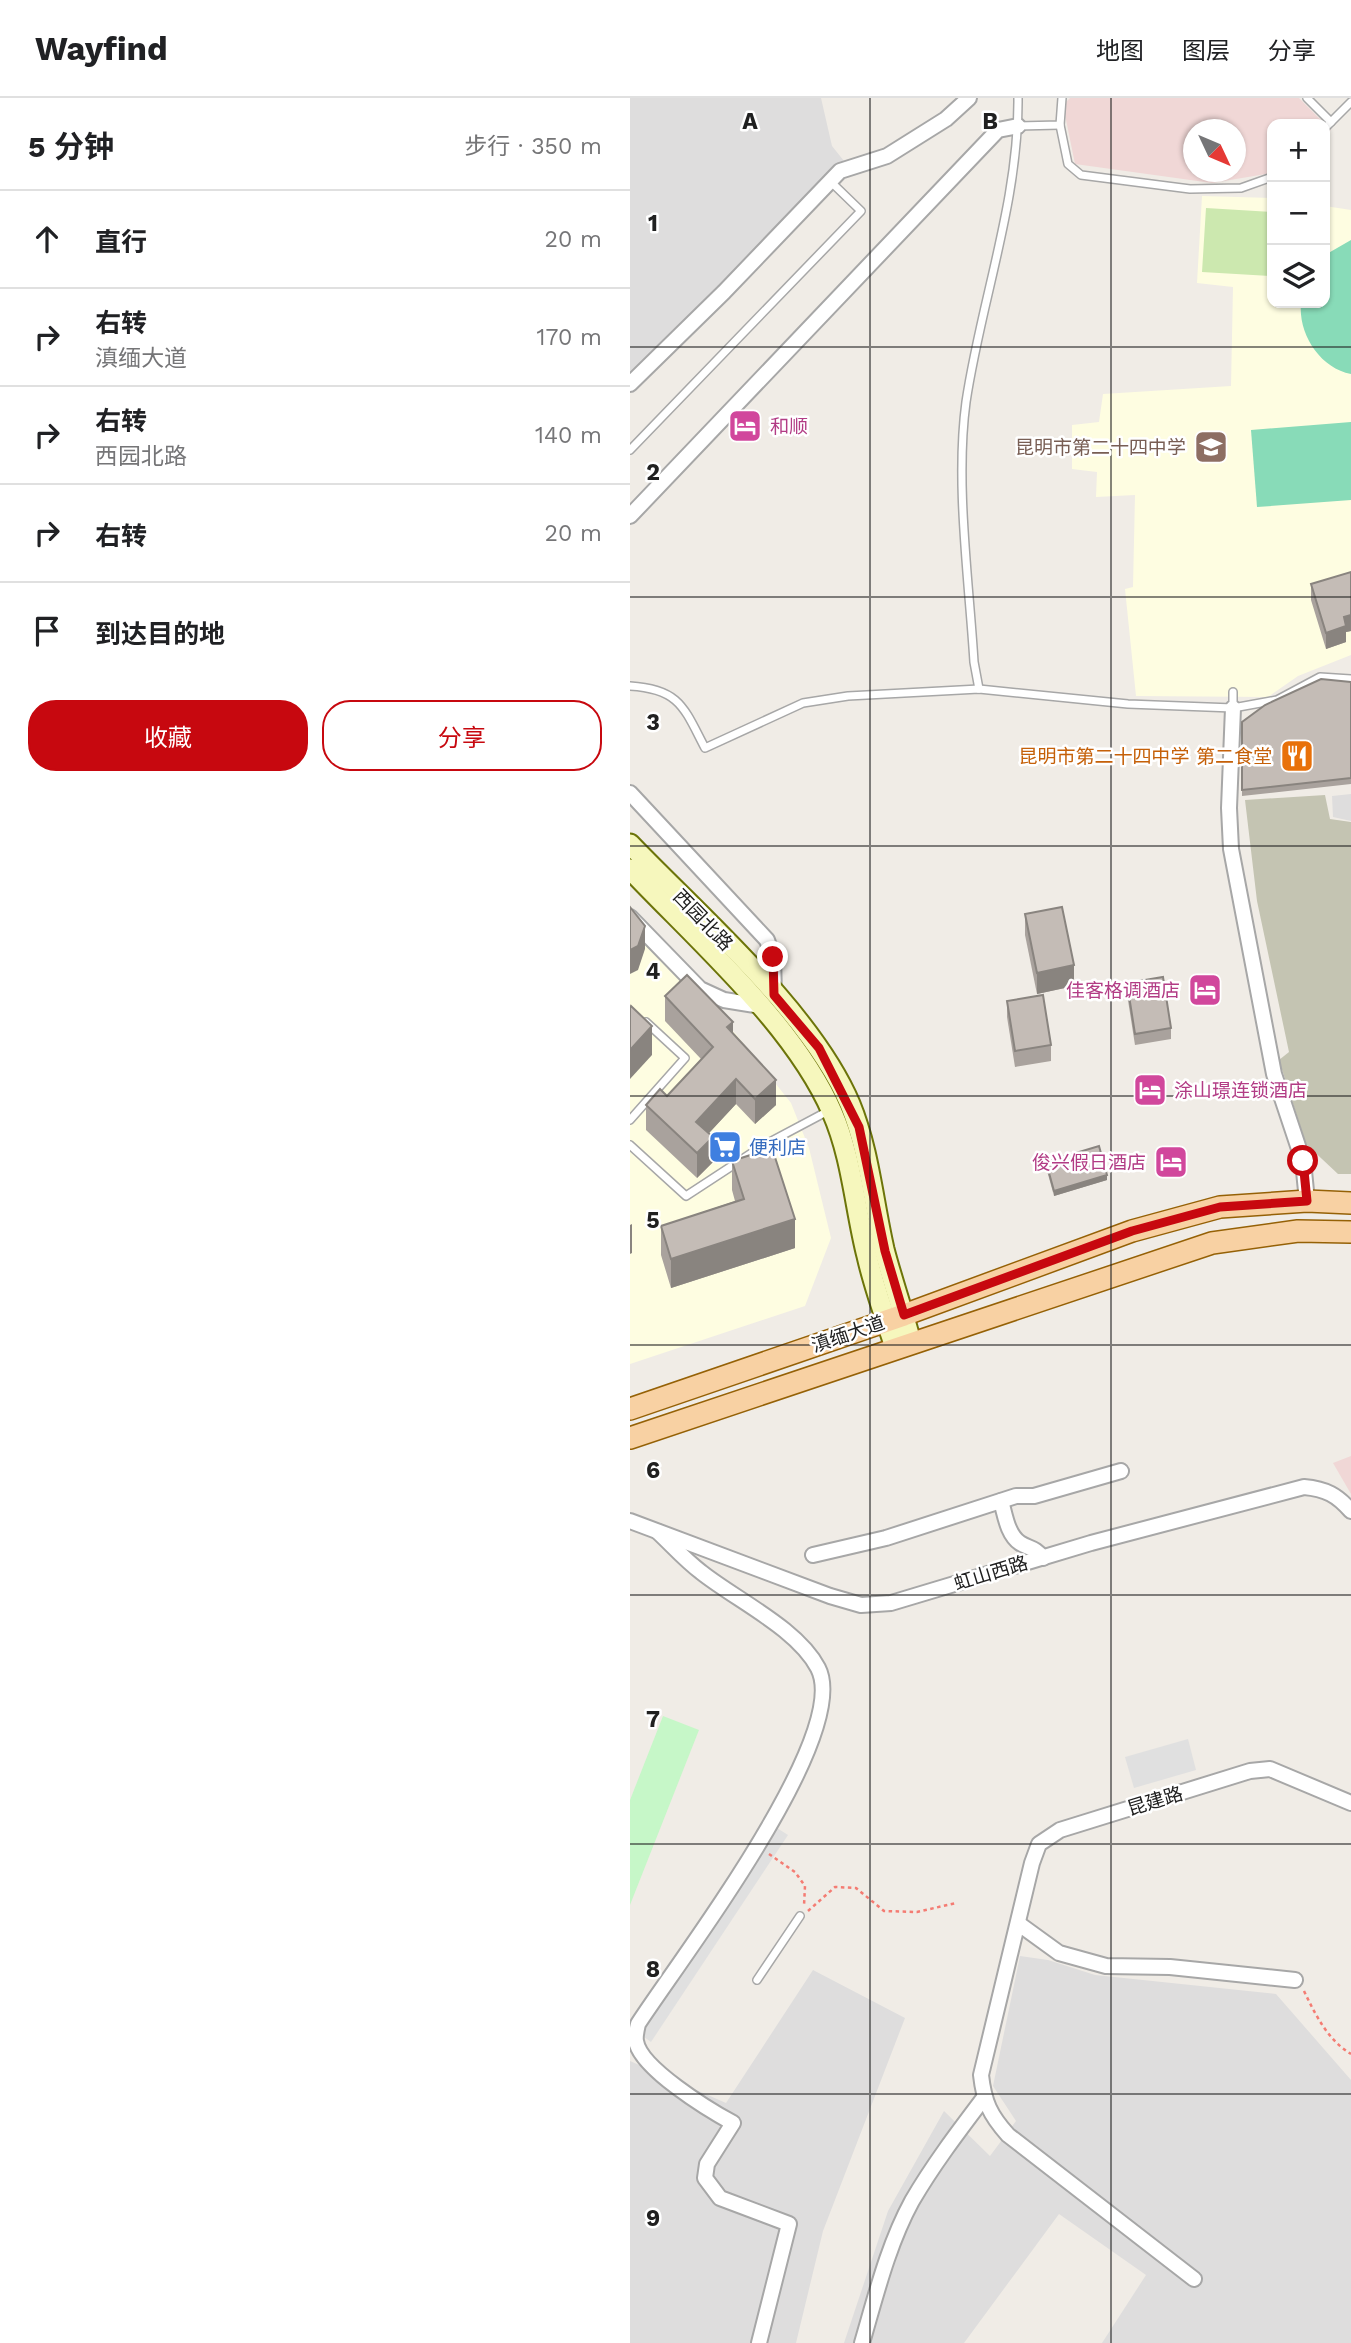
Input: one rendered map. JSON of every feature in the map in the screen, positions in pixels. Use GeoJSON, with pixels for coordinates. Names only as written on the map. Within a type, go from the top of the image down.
{"type":"FeatureCollection","features":[{"type":"Feature","properties":{"kind":"main road","name":"西园北路"},"geometry":{"type":"LineString","coordinates":[[630,844],[721,951],[819,1048],[859,1127],[885,1251],[895,1318],[903,1345]]}},
{"type":"Feature","properties":{"kind":"main road","name":"西园北路"},"geometry":{"type":"LineString","coordinates":[[630,869],[721,951]]}},
{"type":"Feature","properties":{"kind":"main road","name":"西园北路"},"geometry":{"type":"LineString","coordinates":[[768,1000],[831,1109],[841,1134],[867,1258],[895,1318]]}},
{"type":"Feature","properties":{"kind":"main road","name":"滇缅大道"},"geometry":{"type":"LineString","coordinates":[[630,1409],[895,1318],[1132,1231],[1220,1207],[1307,1201],[1351,1203]]}},
{"type":"Feature","properties":{"kind":"main road","name":"滇缅大道"},"geometry":{"type":"LineString","coordinates":[[630,1438],[1212,1243],[1298,1231],[1351,1232]]}},
{"type":"Feature","properties":{"kind":"street"},"geometry":{"type":"LineString","coordinates":[[630,384],[724,292],[840,170],[887,156],[946,119],[970,98]]}},
{"type":"Feature","properties":{"kind":"street"},"geometry":{"type":"LineString","coordinates":[[630,516],[998,130],[1018,126]]}},
{"type":"Feature","properties":{"kind":"street"},"geometry":{"type":"LineString","coordinates":[[1233,708],[1229,808],[1231,849],[1274,1074],[1303,1161],[1307,1201]]}},
{"type":"Feature","properties":{"kind":"street"},"geometry":{"type":"LineString","coordinates":[[630,793],[767,940],[773,957],[768,1000],[724,1000],[700,989],[630,917]]}},
{"type":"Feature","properties":{"kind":"street"},"geometry":{"type":"LineString","coordinates":[[813,1555],[886,1538],[1016,1496],[1034,1496],[1121,1471]]}},
{"type":"Feature","properties":{"kind":"street","name":"虹山西路"},"geometry":{"type":"LineString","coordinates":[[630,1521],[861,1605],[891,1603],[1043,1558],[1304,1487],[1325,1489],[1341,1499],[1351,1511]]}},
{"type":"Feature","properties":{"kind":"street"},"geometry":{"type":"LineString","coordinates":[[1001,1501],[1012,1535],[1021,1544],[1036,1548],[1043,1558]]}},
{"type":"Feature","properties":{"kind":"street"},"geometry":{"type":"LineString","coordinates":[[658,1532],[700,1571],[798,1643],[820,1671],[824,1696],[821,1720],[792,1787],[757,1847],[638,2024],[636,2040],[643,2056],[700,2104],[733,2123],[707,2164],[705,2178],[720,2198],[789,2224],[759,2343]]}},
{"type":"Feature","properties":{"kind":"street","name":"昆建路"},"geometry":{"type":"LineString","coordinates":[[983,2099],[981,2075],[1019,1924],[1022,1897],[1039,1844],[1059,1830],[1250,1771],[1270,1769],[1351,1803]]}},
{"type":"Feature","properties":{"kind":"street"},"geometry":{"type":"LineString","coordinates":[[1019,1924],[1059,1953],[1106,1966],[1180,1968],[1295,1980]]}},
{"type":"Feature","properties":{"kind":"street"},"geometry":{"type":"LineString","coordinates":[[862,2343],[884,2265],[911,2203],[943,2152],[983,2099],[990,2115],[1008,2135],[1194,2279]]}},
{"type":"Feature","properties":{"kind":"lane"},"geometry":{"type":"LineString","coordinates":[[979,689],[974,662],[961,446],[967,400],[990,293],[1018,126],[1018,98]]}},
{"type":"Feature","properties":{"kind":"lane"},"geometry":{"type":"LineString","coordinates":[[1062,98],[1060,125],[1068,164],[1081,175],[1190,189],[1241,188],[1267,179]]}},
{"type":"Feature","properties":{"kind":"lane"},"geometry":{"type":"LineString","coordinates":[[1307,98],[1323,119]]}},
{"type":"Feature","properties":{"kind":"lane"},"geometry":{"type":"LineString","coordinates":[[1330,123],[1351,102]]}},
{"type":"Feature","properties":{"kind":"lane"},"geometry":{"type":"LineString","coordinates":[[1018,126],[1060,125]]}},
{"type":"Feature","properties":{"kind":"lane"},"geometry":{"type":"LineString","coordinates":[[630,450],[862,211],[830,181]]}},
{"type":"Feature","properties":{"kind":"lane"},"geometry":{"type":"LineString","coordinates":[[630,686],[652,687],[676,697],[705,748],[803,703],[848,696],[979,689],[1128,704],[1233,708],[1277,700],[1320,677],[1351,679]]}},
{"type":"Feature","properties":{"kind":"lane"},"geometry":{"type":"LineString","coordinates":[[1233,692],[1233,708]]}},
{"type":"Feature","properties":{"kind":"lane"},"geometry":{"type":"LineString","coordinates":[[630,1120],[685,1058],[639,1016]]}},
{"type":"Feature","properties":{"kind":"lane"},"geometry":{"type":"LineString","coordinates":[[630,1145],[686,1196],[764,1145],[831,1109]]}},
{"type":"Feature","properties":{"kind":"lane"},"geometry":{"type":"LineString","coordinates":[[757,1980],[800,1916]]}},
{"type":"Feature","properties":{"kind":"path"},"geometry":{"type":"LineString","coordinates":[[757,1847],[795,1872],[805,1886],[806,1899],[800,1916]]}},
{"type":"Feature","properties":{"kind":"path"},"geometry":{"type":"LineString","coordinates":[[800,1916],[826,1898],[835,1887],[856,1888],[884,1911],[917,1912],[956,1903]]}},
{"type":"Feature","properties":{"kind":"path"},"geometry":{"type":"LineString","coordinates":[[1295,1980],[1303,1987],[1322,2026],[1333,2041],[1351,2054]]}},
{"type":"Feature","properties":{"kind":"shaded area"},"geometry":{"type":"Polygon","coordinates":[[[630,98],[821,98],[832,146],[844,161],[630,382],[630,98]]]}},
{"type":"Feature","properties":{"kind":"shaded area"},"geometry":{"type":"Polygon","coordinates":[[[1070,98],[1299,98],[1320,119],[1267,119],[1267,174],[1246,177],[1246,119],[1183,119],[1183,179],[1075,164],[1063,105],[1070,98]]]}},
{"type":"Feature","properties":{"kind":"shaded area","name":"昆明市第二十四中学"},"geometry":{"type":"Polygon","coordinates":[[[1202,196],[1267,198],[1267,308],[1330,308],[1330,207],[1351,210],[1351,655],[1298,676],[1268,697],[1136,696],[1125,589],[1133,587],[1135,495],[1096,497],[1097,472],[1072,469],[1072,425],[1099,422],[1103,394],[1231,386],[1233,287],[1197,283],[1202,196]]]}},
{"type":"Feature","properties":{"kind":"shaded area"},"geometry":{"type":"Polygon","coordinates":[[[1351,794],[1351,821],[1333,817],[1332,796],[1351,794]]]}},
{"type":"Feature","properties":{"kind":"shaded area"},"geometry":{"type":"Polygon","coordinates":[[[1325,795],[1330,819],[1351,822],[1351,1174],[1338,1174],[1306,1144],[1279,1060],[1289,1052],[1257,901],[1245,800],[1325,795]]]}},
{"type":"Feature","properties":{"kind":"shaded area"},"geometry":{"type":"Polygon","coordinates":[[[630,924],[705,1005],[736,1034],[791,1103],[809,1148],[831,1238],[805,1306],[630,1364],[630,924]]]}},
{"type":"Feature","properties":{"kind":"shaded area"},"geometry":{"type":"Polygon","coordinates":[[[1351,1456],[1351,1494],[1333,1463],[1351,1456]]]}},
{"type":"Feature","properties":{"kind":"shaded area"},"geometry":{"type":"Polygon","coordinates":[[[1188,1739],[1196,1770],[1134,1788],[1125,1757],[1188,1739]]]}},
{"type":"Feature","properties":{"kind":"shaded area"},"geometry":{"type":"Polygon","coordinates":[[[777,1828],[788,1835],[651,2042],[640,2034],[777,1828]]]}},
{"type":"Feature","properties":{"kind":"shaded area"},"geometry":{"type":"Polygon","coordinates":[[[1020,1956],[1048,1960],[1095,1975],[1276,1994],[1351,2080],[1351,2343],[1102,2343],[1146,2275],[1059,2214],[964,2343],[844,2343],[888,2211],[944,2111],[990,2156],[1016,2121],[993,2086],[1020,1956]]]}},
{"type":"Feature","properties":{"kind":"shaded area"},"geometry":{"type":"Polygon","coordinates":[[[813,1970],[905,2018],[823,2231],[796,2343],[630,2343],[630,2061],[726,2103],[813,1970]]]}},
{"type":"Feature","properties":{"kind":"green space"},"geometry":{"type":"Polygon","coordinates":[[[1206,208],[1267,212],[1267,276],[1202,272],[1206,208]]]}},
{"type":"Feature","properties":{"kind":"green space"},"geometry":{"type":"Polygon","coordinates":[[[1351,240],[1351,374],[1330,365],[1313,348],[1307,338],[1301,315],[1301,308],[1330,308],[1330,252],[1351,240]]]}},
{"type":"Feature","properties":{"kind":"green space"},"geometry":{"type":"Polygon","coordinates":[[[1351,422],[1351,500],[1257,507],[1251,430],[1351,422]]]}},
{"type":"Feature","properties":{"kind":"green space"},"geometry":{"type":"Polygon","coordinates":[[[663,1716],[699,1730],[630,1905],[630,1800],[663,1716]]]}},
{"type":"Feature","properties":{"kind":"building"},"geometry":{"type":"Polygon","coordinates":[[[1351,572],[1351,615],[1344,617],[1346,626],[1326,633],[1311,584],[1351,572]]]}},
{"type":"Feature","properties":{"kind":"building","name":"昆明市第二十四中学 第二食堂"},"geometry":{"type":"Polygon","coordinates":[[[1321,679],[1351,682],[1351,778],[1242,790],[1242,722],[1265,705],[1321,679]]]}},
{"type":"Feature","properties":{"kind":"building"},"geometry":{"type":"Polygon","coordinates":[[[630,907],[645,926],[638,946],[630,950],[630,907]]]}},
{"type":"Feature","properties":{"kind":"building"},"geometry":{"type":"Polygon","coordinates":[[[1062,907],[1074,965],[1037,973],[1025,914],[1062,907]]]}},
{"type":"Feature","properties":{"kind":"building"},"geometry":{"type":"Polygon","coordinates":[[[687,975],[733,1022],[727,1027],[776,1080],[755,1099],[736,1079],[696,1122],[713,1137],[697,1153],[646,1105],[660,1089],[667,1096],[713,1047],[665,996],[687,975]]]}},
{"type":"Feature","properties":{"kind":"building"},"geometry":{"type":"Polygon","coordinates":[[[1163,977],[1171,1028],[1135,1034],[1127,983],[1163,977]]]}},
{"type":"Feature","properties":{"kind":"building"},"geometry":{"type":"Polygon","coordinates":[[[1043,995],[1051,1045],[1015,1051],[1007,1001],[1043,995]]]}},
{"type":"Feature","properties":{"kind":"building"},"geometry":{"type":"Polygon","coordinates":[[[631,1006],[652,1026],[630,1050],[630,1008],[631,1006]]]}},
{"type":"Feature","properties":{"kind":"building"},"geometry":{"type":"Polygon","coordinates":[[[1099,1146],[1107,1175],[1054,1191],[1046,1162],[1099,1146]]]}},
{"type":"Feature","properties":{"kind":"building"},"geometry":{"type":"Polygon","coordinates":[[[772,1148],[795,1219],[671,1259],[661,1226],[744,1199],[732,1161],[772,1148]]]}},
{"type":"Feature","properties":{"kind":"place","name":"和顺"},"geometry":{"type":"Point","coordinates":[745,426]}},
{"type":"Feature","properties":{"kind":"place","name":"昆明市第二十四中学"},"geometry":{"type":"Point","coordinates":[1211,447]}},
{"type":"Feature","properties":{"kind":"place","name":"昆明市第二十四中学 第二食堂"},"geometry":{"type":"Point","coordinates":[1297,756]}},
{"type":"Feature","properties":{"kind":"place","name":"佳客格调酒店"},"geometry":{"type":"Point","coordinates":[1205,990]}},
{"type":"Feature","properties":{"kind":"place","name":"涂山璟连锁酒店"},"geometry":{"type":"Point","coordinates":[1150,1090]}},
{"type":"Feature","properties":{"kind":"place","name":"便利店"},"geometry":{"type":"Point","coordinates":[725,1147]}},
{"type":"Feature","properties":{"kind":"place","name":"俊兴假日酒店"},"geometry":{"type":"Point","coordinates":[1171,1162]}},
{"type":"Feature","properties":{"kind":"route"},"geometry":{"type":"LineString","coordinates":[[773,957],[774,995],[819,1048],[859,1127],[885,1251],[904,1315],[1132,1231],[1220,1207],[1307,1201],[1303,1161]]}}]}
